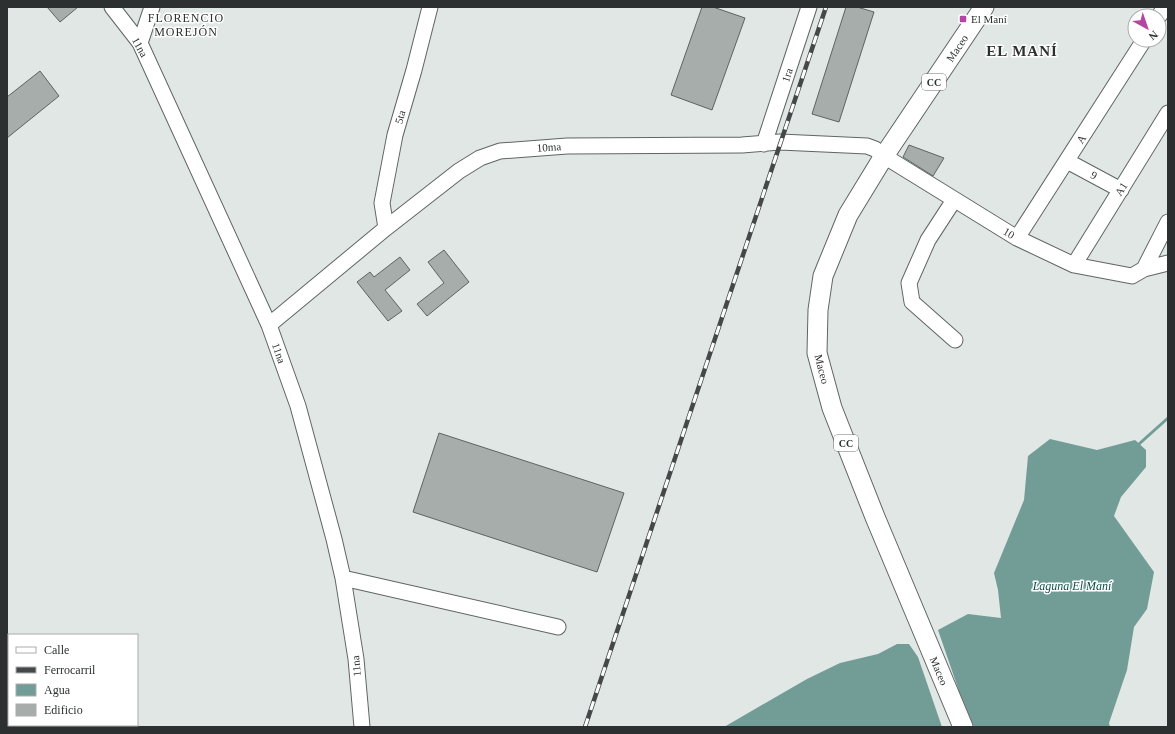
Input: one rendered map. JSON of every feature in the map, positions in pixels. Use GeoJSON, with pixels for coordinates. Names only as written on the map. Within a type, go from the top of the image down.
{"type":"FeatureCollection","features":[{"type":"Feature","properties":{"kind":"main road","name":"Maceo"},"geometry":{"type":"LineString","coordinates":[[963,727],[874,517],[832,408],[817,353],[818,310],[823,276],[848,215],[884,156],[984,7]]}},
{"type":"Feature","properties":{"kind":"street","name":"11na"},"geometry":{"type":"LineString","coordinates":[[112,7],[140,43],[269,325],[298,406],[343,578],[356,660],[362,727]]}},
{"type":"Feature","properties":{"kind":"street"},"geometry":{"type":"LineString","coordinates":[[140,43],[152,7]]}},
{"type":"Feature","properties":{"kind":"street","name":"5ta"},"geometry":{"type":"LineString","coordinates":[[386,228],[382,203],[395,135],[430,7]]}},
{"type":"Feature","properties":{"kind":"street","name":"1ra"},"geometry":{"type":"LineString","coordinates":[[764,144],[809,7]]}},
{"type":"Feature","properties":{"kind":"street","name":"A"},"geometry":{"type":"LineString","coordinates":[[1017,238],[1139,48]]}},
{"type":"Feature","properties":{"kind":"street","name":"A1"},"geometry":{"type":"LineString","coordinates":[[1074,265],[1168,113]]}},
{"type":"Feature","properties":{"kind":"street","name":"10ma"},"geometry":{"type":"LineString","coordinates":[[269,325],[386,228],[459,171],[480,158],[500,151],[567,146],[734,145],[780,142],[866,146],[875,149],[884,156]]}},
{"type":"Feature","properties":{"kind":"street","name":"10"},"geometry":{"type":"LineString","coordinates":[[884,156],[1017,238],[1074,265],[1132,276],[1144,269],[1168,263]]}},
{"type":"Feature","properties":{"kind":"street","name":"9"},"geometry":{"type":"LineString","coordinates":[[1067,161],[1121,190]]}},
{"type":"Feature","properties":{"kind":"street"},"geometry":{"type":"LineString","coordinates":[[954,200],[928,240],[909,283],[912,302],[955,340]]}},
{"type":"Feature","properties":{"kind":"street"},"geometry":{"type":"LineString","coordinates":[[1144,269],[1168,222]]}},
{"type":"Feature","properties":{"kind":"street"},"geometry":{"type":"LineString","coordinates":[[343,578],[558,626]]}},
{"type":"Feature","properties":{"kind":"water","name":"Laguna El Maní"},"geometry":{"type":"Polygon","coordinates":[[[1050,439],[1097,450],[1135,440],[1146,450],[1146,467],[1121,497],[1114,516],[1154,572],[1147,609],[1134,627],[1127,670],[1109,723],[1110,727],[974,727],[959,691],[938,630],[968,614],[1001,618],[998,590],[994,573],[1024,500],[1028,456],[1050,439]]]}},
{"type":"Feature","properties":{"kind":"water"},"geometry":{"type":"Polygon","coordinates":[[[897,644],[909,644],[918,657],[942,727],[724,727],[807,679],[840,663],[878,654],[897,644]]]}},
{"type":"Feature","properties":{"kind":"building"},"geometry":{"type":"Polygon","coordinates":[[[47,7],[78,7],[60,22],[47,7]]]}},
{"type":"Feature","properties":{"kind":"building"},"geometry":{"type":"Polygon","coordinates":[[[702,7],[713,7],[745,18],[712,110],[671,95],[702,7]]]}},
{"type":"Feature","properties":{"kind":"building"},"geometry":{"type":"Polygon","coordinates":[[[846,7],[857,7],[874,12],[839,122],[812,114],[846,7]]]}},
{"type":"Feature","properties":{"kind":"building"},"geometry":{"type":"Polygon","coordinates":[[[40,71],[59,96],[7,138],[7,97],[40,71]]]}},
{"type":"Feature","properties":{"kind":"building"},"geometry":{"type":"Polygon","coordinates":[[[909,145],[944,158],[933,176],[903,157],[909,145]]]}},
{"type":"Feature","properties":{"kind":"building"},"geometry":{"type":"Polygon","coordinates":[[[444,250],[469,282],[427,316],[417,304],[444,283],[428,262],[444,250]]]}},
{"type":"Feature","properties":{"kind":"building"},"geometry":{"type":"Polygon","coordinates":[[[400,257],[410,270],[385,290],[402,311],[388,321],[357,282],[370,272],[374,277],[400,257]]]}},
{"type":"Feature","properties":{"kind":"building"},"geometry":{"type":"Polygon","coordinates":[[[439,433],[624,493],[597,572],[413,512],[439,433]]]}},
{"type":"Feature","properties":{"kind":"waterway","name":"El Maní"},"geometry":{"type":"LineString","coordinates":[[1139,444],[1168,418]]}},
{"type":"Feature","properties":{"kind":"railway"},"geometry":{"type":"LineString","coordinates":[[585,727],[826,7]]}},
{"type":"Feature","properties":{"kind":"place","name":"El Maní"},"geometry":{"type":"Point","coordinates":[963,19]}},
{"type":"Feature","properties":{"kind":"district","name":"FLORENCIO MOREJÓN"},"geometry":{"type":"Point","coordinates":[186,25]}},
{"type":"Feature","properties":{"kind":"district","name":"EL MANÍ"},"geometry":{"type":"Point","coordinates":[1022,51]}}]}
